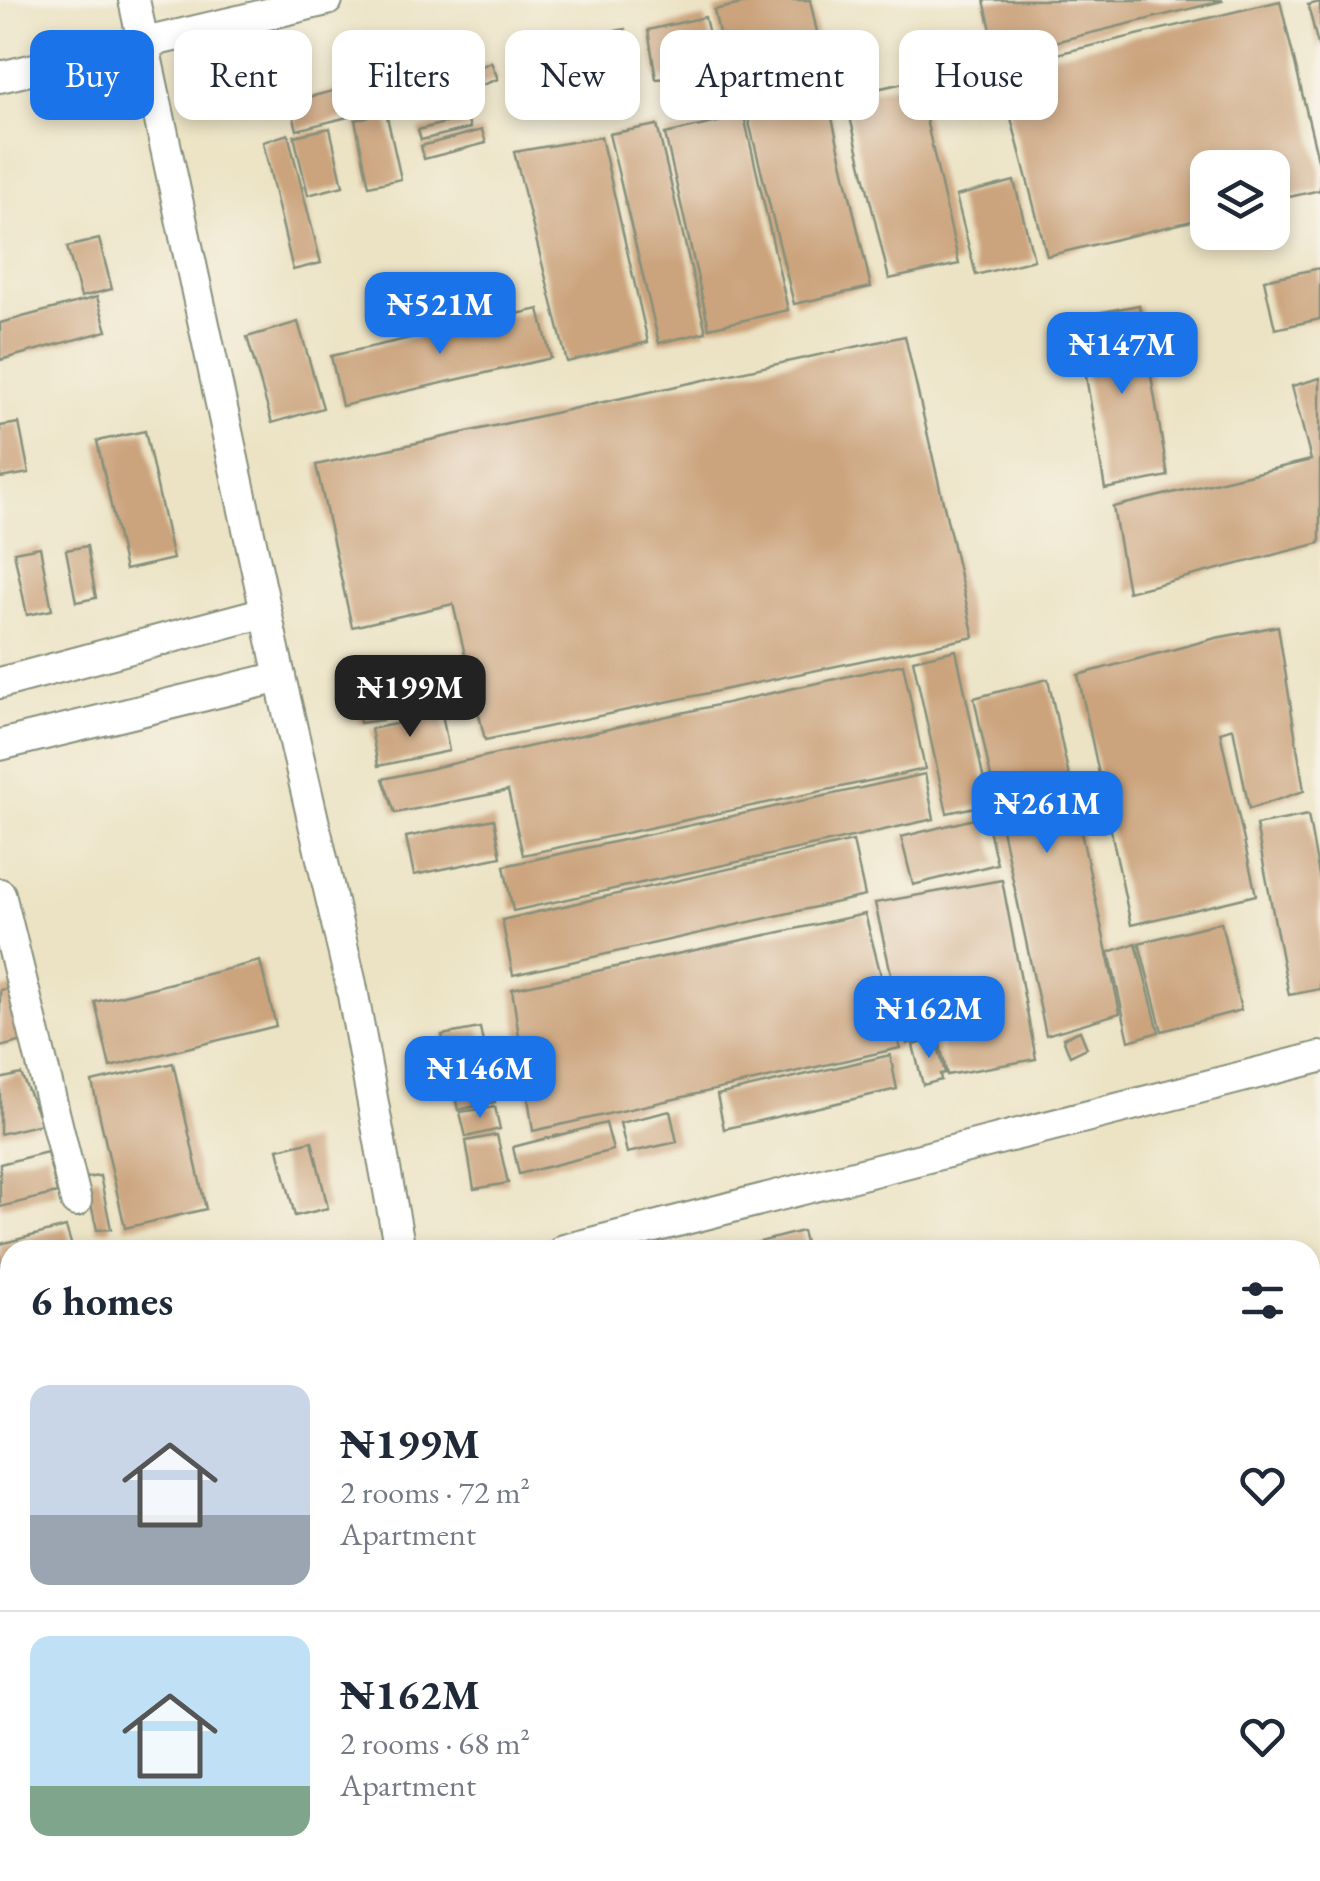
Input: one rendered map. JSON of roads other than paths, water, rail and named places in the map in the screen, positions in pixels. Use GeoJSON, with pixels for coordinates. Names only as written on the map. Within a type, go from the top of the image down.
{"type":"FeatureCollection","features":[{"type":"Feature","properties":{"kind":"street"},"geometry":{"type":"LineString","coordinates":[[134,0],[141,30]]}},
{"type":"Feature","properties":{"kind":"street"},"geometry":{"type":"LineString","coordinates":[[154,41],[327,0]]}},
{"type":"Feature","properties":{"kind":"street"},"geometry":{"type":"LineString","coordinates":[[0,76],[30,69]]}},
{"type":"Feature","properties":{"kind":"street"},"geometry":{"type":"LineString","coordinates":[[154,90],[280,677],[352,984],[398,1240]]}},
{"type":"Feature","properties":{"kind":"street"},"geometry":{"type":"LineString","coordinates":[[0,682],[266,612]]}},
{"type":"Feature","properties":{"kind":"street"},"geometry":{"type":"LineString","coordinates":[[0,745],[280,677]]}},
{"type":"Feature","properties":{"kind":"street"},"geometry":{"type":"LineString","coordinates":[[0,894],[76,1201]]}},
{"type":"Feature","properties":{"kind":"street"},"geometry":{"type":"LineString","coordinates":[[603,1240],[1320,1057]]}}]}
